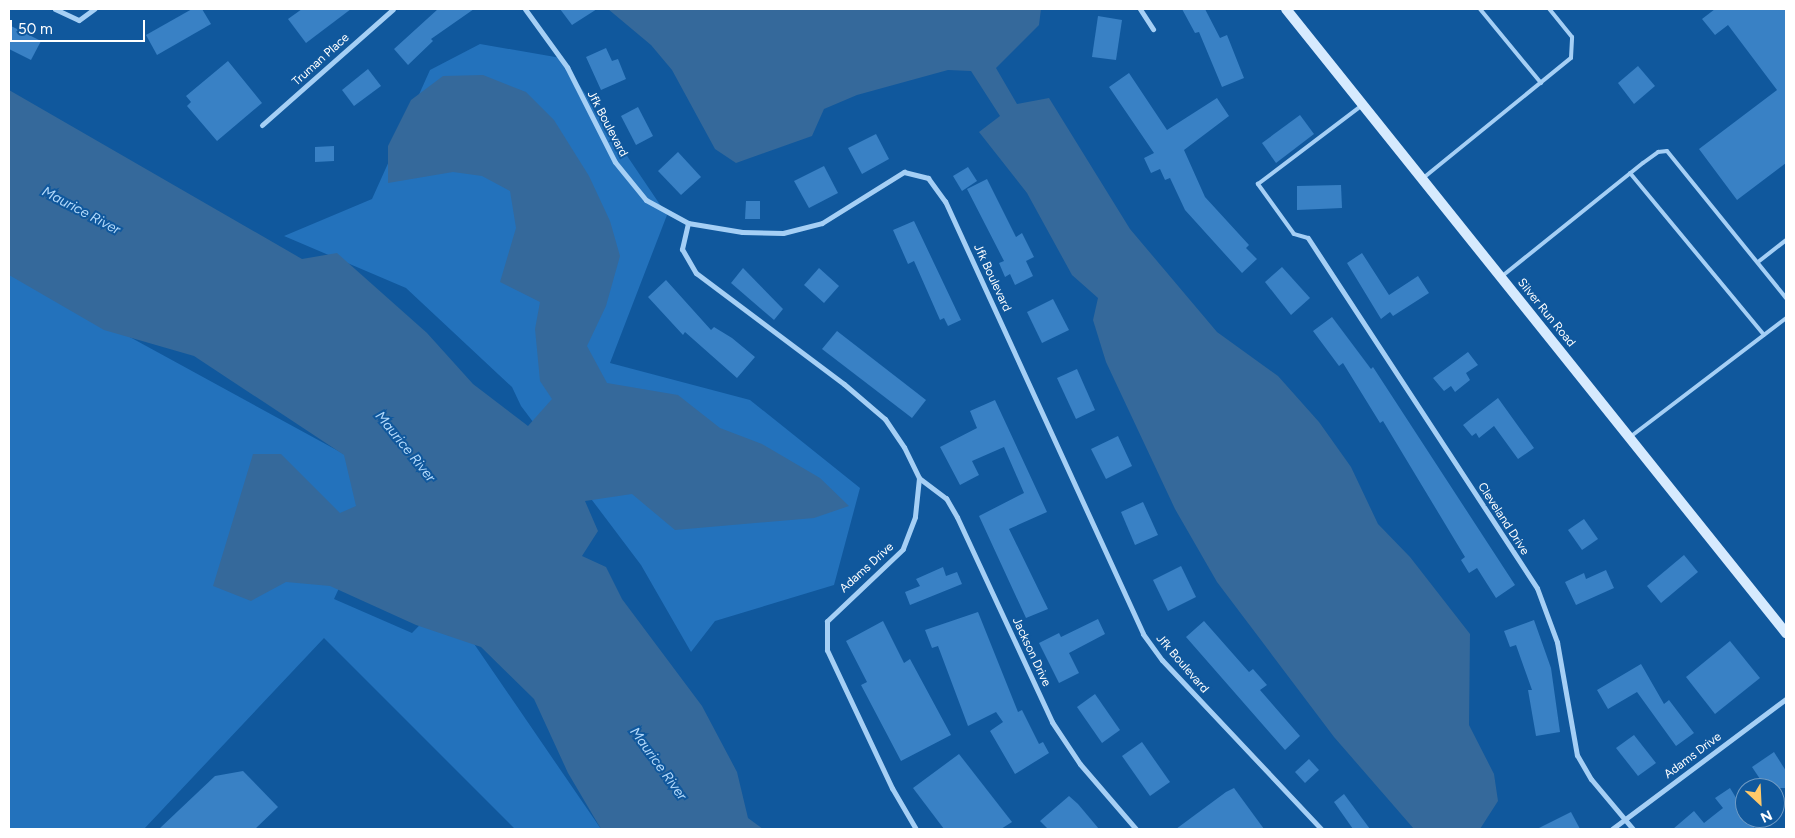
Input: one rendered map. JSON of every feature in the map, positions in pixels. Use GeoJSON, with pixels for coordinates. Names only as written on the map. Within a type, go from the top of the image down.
{"type":"FeatureCollection","features":[{"type":"Feature","properties":{"kind":"main road","name":"Silver Run Road"},"geometry":{"type":"LineString","coordinates":[[1286,9],[1786,632]]}},
{"type":"Feature","properties":{"kind":"street"},"geometry":{"type":"LineString","coordinates":[[55,9],[79,20],[94,9]]}},
{"type":"Feature","properties":{"kind":"street","name":"Truman Place"},"geometry":{"type":"LineString","coordinates":[[262,125],[393,9]]}},
{"type":"Feature","properties":{"kind":"street","name":"Jfk Boulevard"},"geometry":{"type":"LineString","coordinates":[[525,9],[567,67],[615,162],[646,200],[688,223],[742,232],[782,233],[822,223],[904,172],[928,178],[945,201],[1143,634],[1162,660],[1321,829]]}},
{"type":"Feature","properties":{"kind":"street"},"geometry":{"type":"LineString","coordinates":[[1140,9],[1153,29]]}},
{"type":"Feature","properties":{"kind":"street"},"geometry":{"type":"LineString","coordinates":[[688,223],[682,249],[696,273],[844,384],[885,420],[904,447],[919,478]]}},
{"type":"Feature","properties":{"kind":"street","name":"Cleveland Drive"},"geometry":{"type":"LineString","coordinates":[[1308,238],[1537,588],[1557,642],[1577,755],[1591,779],[1633,829]]}},
{"type":"Feature","properties":{"kind":"street","name":"Adams Drive"},"geometry":{"type":"LineString","coordinates":[[916,829],[892,788],[827,650],[827,621],[903,549],[915,517],[919,478]]}},
{"type":"Feature","properties":{"kind":"street","name":"Jackson Drive"},"geometry":{"type":"LineString","coordinates":[[919,478],[946,498],[957,517],[1052,722],[1080,764],[1136,829]]}},
{"type":"Feature","properties":{"kind":"street","name":"Adams Drive"},"geometry":{"type":"LineString","coordinates":[[1612,829],[1786,699]]}},
{"type":"Feature","properties":{"kind":"lane"},"geometry":{"type":"LineString","coordinates":[[1480,9],[1541,83]]}},
{"type":"Feature","properties":{"kind":"lane"},"geometry":{"type":"LineString","coordinates":[[1422,179],[1571,58],[1574,48],[1572,37],[1549,9]]}},
{"type":"Feature","properties":{"kind":"lane"},"geometry":{"type":"LineString","coordinates":[[1308,238],[1294,234],[1258,184],[1363,104]]}},
{"type":"Feature","properties":{"kind":"lane"},"geometry":{"type":"LineString","coordinates":[[1501,277],[1630,173],[1658,152],[1667,152],[1786,298]]}},
{"type":"Feature","properties":{"kind":"lane"},"geometry":{"type":"LineString","coordinates":[[1630,173],[1764,335]]}},
{"type":"Feature","properties":{"kind":"lane"},"geometry":{"type":"LineString","coordinates":[[1758,262],[1786,240]]}},
{"type":"Feature","properties":{"kind":"lane"},"geometry":{"type":"LineString","coordinates":[[1630,437],[1786,318]]}},
{"type":"Feature","properties":{"kind":"shaded area"},"geometry":{"type":"Polygon","coordinates":[[[480,44],[561,58],[667,215],[610,363],[750,400],[860,488],[834,585],[715,621],[691,652],[641,565],[521,406],[512,387],[406,288],[284,236],[372,199],[430,70],[480,44]]]}},
{"type":"Feature","properties":{"kind":"shaded area"},"geometry":{"type":"Polygon","coordinates":[[[9,271],[364,465],[376,508],[334,599],[412,633],[444,600],[601,829],[515,829],[324,638],[144,829],[9,829],[9,271]]]}},
{"type":"Feature","properties":{"kind":"water"},"geometry":{"type":"Polygon","coordinates":[[[608,9],[1041,9],[1039,25],[996,68],[1017,104],[1049,98],[1130,229],[1217,332],[1278,376],[1319,422],[1351,467],[1378,524],[1410,557],[1470,634],[1469,725],[1494,774],[1498,801],[1480,829],[1414,829],[1334,737],[1217,582],[1175,509],[1106,362],[1093,320],[1098,298],[1072,275],[1027,193],[979,132],[1000,116],[971,71],[948,70],[857,95],[824,109],[812,136],[736,163],[715,149],[672,70],[651,45],[608,9]]]}},
{"type":"Feature","properties":{"kind":"water","name":"Maurice River"},"geometry":{"type":"Polygon","coordinates":[[[483,75],[526,92],[554,120],[589,176],[610,221],[620,256],[606,306],[587,346],[607,383],[678,395],[720,428],[762,444],[820,478],[849,506],[814,518],[675,530],[632,494],[585,501],[598,531],[582,556],[606,567],[622,599],[702,706],[737,772],[748,818],[763,829],[601,829],[568,773],[534,699],[481,647],[416,625],[330,586],[286,582],[251,601],[213,586],[253,454],[281,454],[340,513],[356,506],[344,455],[194,356],[104,330],[9,275],[9,90],[302,259],[337,253],[427,333],[473,384],[528,426],[552,399],[540,381],[535,329],[540,302],[500,282],[516,228],[510,191],[482,176],[453,172],[388,183],[388,146],[411,100],[443,76],[483,75]]]}},
{"type":"Feature","properties":{"kind":"building"},"geometry":{"type":"Polygon","coordinates":[[[192,9],[202,9],[211,24],[157,55],[146,35],[192,9]]]}},
{"type":"Feature","properties":{"kind":"building"},"geometry":{"type":"Polygon","coordinates":[[[302,9],[351,9],[306,43],[288,19],[302,9]]]}},
{"type":"Feature","properties":{"kind":"building"},"geometry":{"type":"Polygon","coordinates":[[[438,9],[474,9],[431,39],[433,41],[408,65],[394,49],[438,9]]]}},
{"type":"Feature","properties":{"kind":"building"},"geometry":{"type":"Polygon","coordinates":[[[560,9],[597,9],[572,25],[560,9]]]}},
{"type":"Feature","properties":{"kind":"building"},"geometry":{"type":"Polygon","coordinates":[[[1182,9],[1205,9],[1220,38],[1227,35],[1244,78],[1222,87],[1199,32],[1195,33],[1182,9]]]}},
{"type":"Feature","properties":{"kind":"building"},"geometry":{"type":"Polygon","coordinates":[[[1715,9],[1786,9],[1786,163],[1737,200],[1699,149],[1777,90],[1728,25],[1715,35],[1702,19],[1715,9]]]}},
{"type":"Feature","properties":{"kind":"building"},"geometry":{"type":"Polygon","coordinates":[[[1098,16],[1122,20],[1116,60],[1092,57],[1098,16]]]}},
{"type":"Feature","properties":{"kind":"building"},"geometry":{"type":"Polygon","coordinates":[[[9,25],[41,41],[31,60],[9,49],[9,25]]]}},
{"type":"Feature","properties":{"kind":"building"},"geometry":{"type":"Polygon","coordinates":[[[606,48],[612,61],[618,59],[626,79],[601,90],[586,57],[606,48]]]}},
{"type":"Feature","properties":{"kind":"building"},"geometry":{"type":"Polygon","coordinates":[[[228,61],[262,103],[217,141],[187,106],[191,102],[186,96],[228,61]]]}},
{"type":"Feature","properties":{"kind":"building"},"geometry":{"type":"Polygon","coordinates":[[[1638,66],[1655,86],[1634,104],[1618,83],[1638,66]]]}},
{"type":"Feature","properties":{"kind":"building"},"geometry":{"type":"Polygon","coordinates":[[[368,69],[381,86],[354,106],[342,90],[368,69]]]}},
{"type":"Feature","properties":{"kind":"building"},"geometry":{"type":"Polygon","coordinates":[[[1129,73],[1167,130],[1217,98],[1229,116],[1184,150],[1205,197],[1249,245],[1246,248],[1257,259],[1242,273],[1185,210],[1170,178],[1165,180],[1160,169],[1151,173],[1144,158],[1154,153],[1109,87],[1129,73]]]}},
{"type":"Feature","properties":{"kind":"building"},"geometry":{"type":"Polygon","coordinates":[[[638,107],[653,136],[636,145],[621,116],[638,107]]]}},
{"type":"Feature","properties":{"kind":"building"},"geometry":{"type":"Polygon","coordinates":[[[1300,115],[1314,134],[1276,163],[1262,143],[1300,115]]]}},
{"type":"Feature","properties":{"kind":"building"},"geometry":{"type":"Polygon","coordinates":[[[876,134],[889,159],[862,174],[848,148],[876,134]]]}},
{"type":"Feature","properties":{"kind":"building"},"geometry":{"type":"Polygon","coordinates":[[[334,146],[334,161],[315,162],[315,147],[334,146]]]}},
{"type":"Feature","properties":{"kind":"building"},"geometry":{"type":"Polygon","coordinates":[[[678,152],[701,177],[681,195],[658,171],[678,152]]]}},
{"type":"Feature","properties":{"kind":"building"},"geometry":{"type":"Polygon","coordinates":[[[824,166],[838,193],[809,208],[794,181],[824,166]]]}},
{"type":"Feature","properties":{"kind":"building"},"geometry":{"type":"Polygon","coordinates":[[[968,167],[977,181],[962,191],[953,176],[968,167]]]}},
{"type":"Feature","properties":{"kind":"building"},"geometry":{"type":"Polygon","coordinates":[[[987,179],[1016,237],[1022,233],[1034,257],[1026,261],[1033,276],[1015,285],[1010,274],[1005,277],[999,263],[1004,261],[967,189],[987,179]]]}},
{"type":"Feature","properties":{"kind":"building"},"geometry":{"type":"Polygon","coordinates":[[[1341,185],[1342,208],[1297,210],[1297,186],[1341,185]]]}},
{"type":"Feature","properties":{"kind":"building"},"geometry":{"type":"Polygon","coordinates":[[[746,201],[760,201],[760,219],[745,219],[746,201]]]}},
{"type":"Feature","properties":{"kind":"building"},"geometry":{"type":"Polygon","coordinates":[[[914,221],[961,320],[948,326],[944,318],[940,320],[914,261],[908,264],[893,230],[914,221]]]}},
{"type":"Feature","properties":{"kind":"building"},"geometry":{"type":"Polygon","coordinates":[[[1362,253],[1389,295],[1418,276],[1429,293],[1393,316],[1390,312],[1381,319],[1347,263],[1362,253]]]}},
{"type":"Feature","properties":{"kind":"building"},"geometry":{"type":"Polygon","coordinates":[[[1282,267],[1310,298],[1291,315],[1265,282],[1282,267]]]}},
{"type":"Feature","properties":{"kind":"building"},"geometry":{"type":"Polygon","coordinates":[[[743,268],[783,309],[774,320],[731,283],[743,268]]]}},
{"type":"Feature","properties":{"kind":"building"},"geometry":{"type":"Polygon","coordinates":[[[819,268],[839,286],[824,303],[804,285],[819,268]]]}},
{"type":"Feature","properties":{"kind":"building"},"geometry":{"type":"Polygon","coordinates":[[[666,280],[711,330],[714,327],[732,338],[755,357],[737,378],[685,332],[683,335],[648,297],[666,280]]]}},
{"type":"Feature","properties":{"kind":"building"},"geometry":{"type":"Polygon","coordinates":[[[1053,299],[1069,330],[1042,343],[1027,312],[1053,299]]]}},
{"type":"Feature","properties":{"kind":"building"},"geometry":{"type":"Polygon","coordinates":[[[1332,317],[1371,369],[1373,367],[1515,585],[1496,598],[1477,568],[1469,573],[1461,560],[1465,557],[1383,421],[1380,423],[1343,363],[1339,366],[1313,331],[1332,317]]]}},
{"type":"Feature","properties":{"kind":"building"},"geometry":{"type":"Polygon","coordinates":[[[837,331],[926,400],[912,418],[822,349],[837,331]]]}},
{"type":"Feature","properties":{"kind":"building"},"geometry":{"type":"Polygon","coordinates":[[[1468,352],[1478,365],[1466,373],[1470,380],[1455,392],[1451,386],[1444,391],[1433,378],[1468,352]]]}},
{"type":"Feature","properties":{"kind":"building"},"geometry":{"type":"Polygon","coordinates":[[[1077,369],[1095,410],[1076,419],[1057,378],[1077,369]]]}},
{"type":"Feature","properties":{"kind":"building"},"geometry":{"type":"Polygon","coordinates":[[[1498,398],[1534,448],[1518,459],[1494,426],[1479,438],[1476,433],[1472,436],[1463,425],[1498,398]]]}},
{"type":"Feature","properties":{"kind":"building"},"geometry":{"type":"Polygon","coordinates":[[[995,400],[1047,512],[1009,529],[1048,609],[1026,618],[979,516],[1024,493],[1004,447],[972,461],[979,475],[960,485],[940,447],[977,428],[970,411],[995,400]]]}},
{"type":"Feature","properties":{"kind":"building"},"geometry":{"type":"Polygon","coordinates":[[[1118,436],[1132,466],[1106,479],[1091,449],[1118,436]]]}},
{"type":"Feature","properties":{"kind":"building"},"geometry":{"type":"Polygon","coordinates":[[[1143,502],[1158,535],[1135,545],[1121,512],[1143,502]]]}},
{"type":"Feature","properties":{"kind":"building"},"geometry":{"type":"Polygon","coordinates":[[[1584,519],[1598,539],[1582,550],[1568,530],[1584,519]]]}},
{"type":"Feature","properties":{"kind":"building"},"geometry":{"type":"Polygon","coordinates":[[[1684,555],[1698,572],[1661,603],[1647,586],[1684,555]]]}},
{"type":"Feature","properties":{"kind":"building"},"geometry":{"type":"Polygon","coordinates":[[[1181,566],[1196,597],[1168,611],[1153,580],[1181,566]]]}},
{"type":"Feature","properties":{"kind":"building"},"geometry":{"type":"Polygon","coordinates":[[[943,567],[946,576],[957,572],[962,584],[910,605],[905,592],[920,586],[916,579],[943,567]]]}},
{"type":"Feature","properties":{"kind":"building"},"geometry":{"type":"Polygon","coordinates":[[[1606,570],[1614,588],[1576,605],[1565,582],[1584,573],[1586,579],[1606,570]]]}},
{"type":"Feature","properties":{"kind":"building"},"geometry":{"type":"Polygon","coordinates":[[[978,612],[1018,712],[1022,710],[1039,744],[1043,742],[1049,753],[1015,774],[990,731],[1003,722],[996,712],[968,726],[938,646],[932,648],[925,630],[978,612]]]}},
{"type":"Feature","properties":{"kind":"building"},"geometry":{"type":"Polygon","coordinates":[[[1098,619],[1105,634],[1069,653],[1079,673],[1059,683],[1039,643],[1059,633],[1061,637],[1098,619]]]}},
{"type":"Feature","properties":{"kind":"building"},"geometry":{"type":"Polygon","coordinates":[[[1534,620],[1551,668],[1560,732],[1536,736],[1528,690],[1532,690],[1516,645],[1510,647],[1504,631],[1534,620]]]}},
{"type":"Feature","properties":{"kind":"building"},"geometry":{"type":"Polygon","coordinates":[[[883,621],[904,663],[910,659],[951,735],[901,761],[861,685],[867,682],[846,641],[883,621]]]}},
{"type":"Feature","properties":{"kind":"building"},"geometry":{"type":"Polygon","coordinates":[[[1204,621],[1249,672],[1253,669],[1267,685],[1260,690],[1300,736],[1285,750],[1186,637],[1204,621]]]}},
{"type":"Feature","properties":{"kind":"building"},"geometry":{"type":"Polygon","coordinates":[[[1730,641],[1760,678],[1715,714],[1686,677],[1730,641]]]}},
{"type":"Feature","properties":{"kind":"building"},"geometry":{"type":"Polygon","coordinates":[[[1641,664],[1664,704],[1669,700],[1694,733],[1676,746],[1637,692],[1608,709],[1597,690],[1641,664]]]}},
{"type":"Feature","properties":{"kind":"building"},"geometry":{"type":"Polygon","coordinates":[[[1095,694],[1120,730],[1102,743],[1077,707],[1095,694]]]}},
{"type":"Feature","properties":{"kind":"building"},"geometry":{"type":"Polygon","coordinates":[[[1634,735],[1656,763],[1638,776],[1616,748],[1634,735]]]}},
{"type":"Feature","properties":{"kind":"building"},"geometry":{"type":"Polygon","coordinates":[[[1142,742],[1170,782],[1150,796],[1122,756],[1142,742]]]}},
{"type":"Feature","properties":{"kind":"building"},"geometry":{"type":"Polygon","coordinates":[[[1774,752],[1786,771],[1786,788],[1785,778],[1759,778],[1752,767],[1774,752]]]}},
{"type":"Feature","properties":{"kind":"building"},"geometry":{"type":"Polygon","coordinates":[[[959,754],[1012,822],[1001,829],[944,829],[913,788],[959,754]]]}},
{"type":"Feature","properties":{"kind":"building"},"geometry":{"type":"Polygon","coordinates":[[[1309,759],[1319,770],[1305,783],[1295,772],[1309,759]]]}},
{"type":"Feature","properties":{"kind":"building"},"geometry":{"type":"Polygon","coordinates":[[[243,771],[278,807],[255,829],[159,829],[215,776],[243,771]]]}},
{"type":"Feature","properties":{"kind":"building"},"geometry":{"type":"Polygon","coordinates":[[[1234,788],[1264,829],[1176,829],[1226,792],[1234,788]]]}},
{"type":"Feature","properties":{"kind":"building"},"geometry":{"type":"Polygon","coordinates":[[[1730,788],[1735,796],[1735,828],[1755,829],[1673,829],[1694,811],[1704,823],[1723,808],[1715,798],[1730,788]]]}},
{"type":"Feature","properties":{"kind":"building"},"geometry":{"type":"Polygon","coordinates":[[[1344,794],[1370,829],[1353,829],[1334,802],[1344,794]]]}},
{"type":"Feature","properties":{"kind":"building"},"geometry":{"type":"Polygon","coordinates":[[[1069,796],[1099,829],[1048,829],[1040,821],[1069,796]]]}},
{"type":"Feature","properties":{"kind":"building"},"geometry":{"type":"Polygon","coordinates":[[[1571,812],[1580,829],[1537,829],[1571,812]]]}}]}
